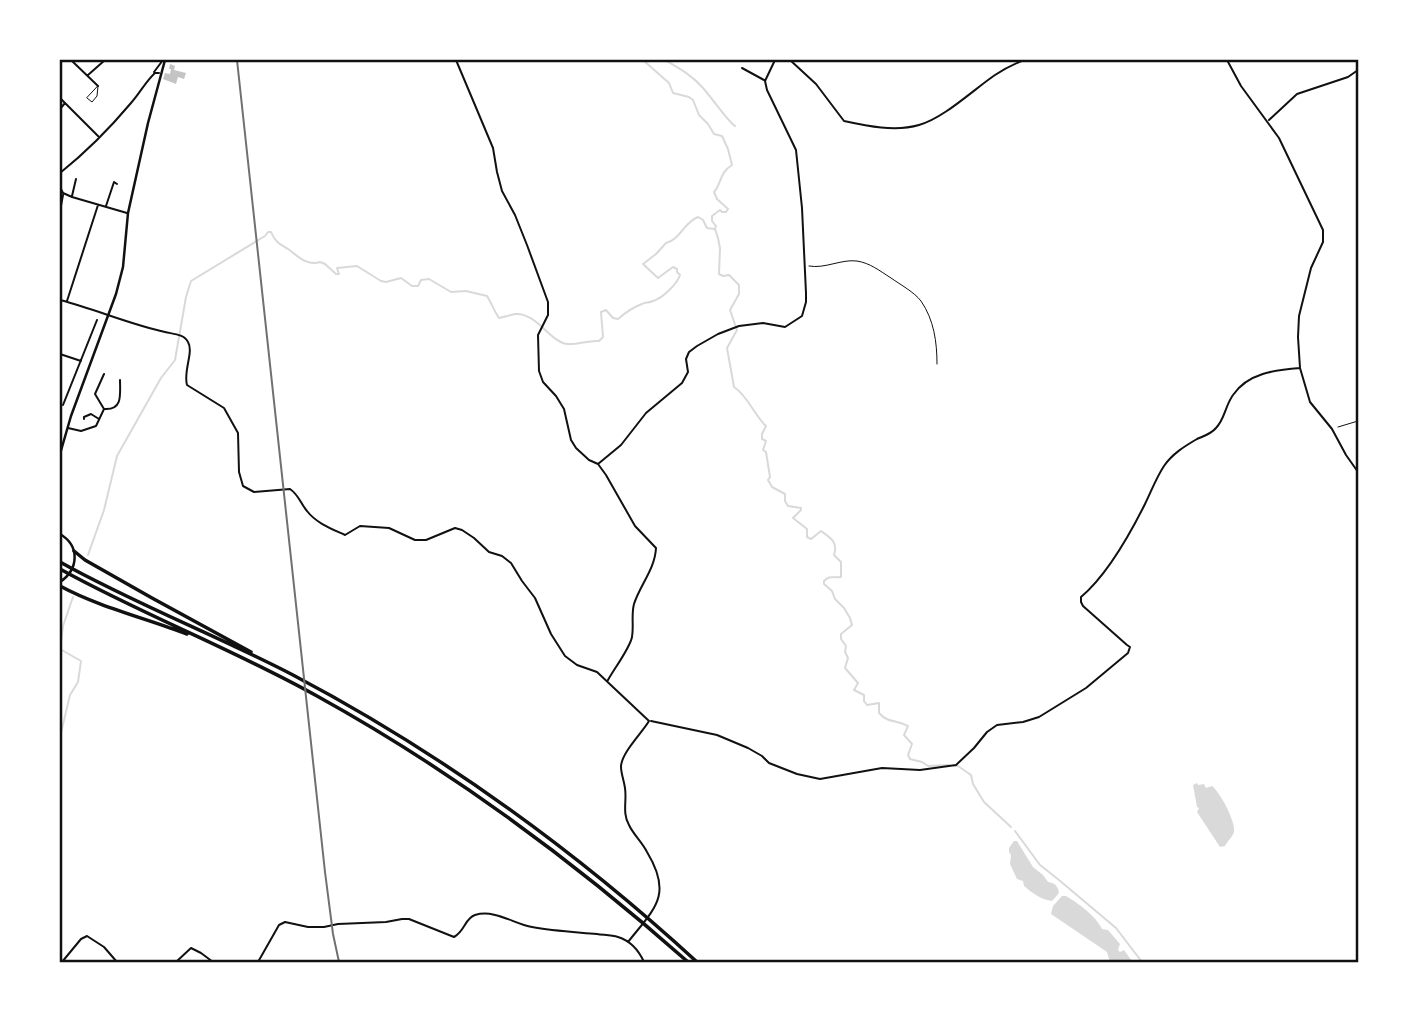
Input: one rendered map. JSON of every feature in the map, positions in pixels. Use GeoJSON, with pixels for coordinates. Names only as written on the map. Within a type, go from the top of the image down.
{"type":"FeatureCollection","features":[{"type":"Feature","properties":{"kind":"highway"},"geometry":{"type":"LineString","coordinates":[[74,551],[85,560],[270,664]]}},
{"type":"Feature","properties":{"kind":"highway"},"geometry":{"type":"LineString","coordinates":[[60,562],[112,590],[292,675],[390,731],[482,790],[530,825],[607,885],[697,962]]}},
{"type":"Feature","properties":{"kind":"highway"},"geometry":{"type":"LineString","coordinates":[[62,570],[297,685],[409,750],[504,813],[594,882],[688,962]]}},
{"type":"Feature","properties":{"kind":"highway"},"geometry":{"type":"LineString","coordinates":[[60,584],[77,595],[100,604],[216,644]]}},
{"type":"Feature","properties":{"kind":"main road"},"geometry":{"type":"LineString","coordinates":[[60,454],[117,294],[123,267],[128,213],[164,60]]}},
{"type":"Feature","properties":{"kind":"main road"},"geometry":{"type":"LineString","coordinates":[[60,534],[70,543],[75,559],[69,575],[60,584]]}},
{"type":"Feature","properties":{"kind":"street"},"geometry":{"type":"LineString","coordinates":[[71,60],[98,86]]}},
{"type":"Feature","properties":{"kind":"street"},"geometry":{"type":"LineString","coordinates":[[88,76],[105,60]]}},
{"type":"Feature","properties":{"kind":"street"},"geometry":{"type":"LineString","coordinates":[[60,173],[76,160],[139,94],[164,60]]}},
{"type":"Feature","properties":{"kind":"street"},"geometry":{"type":"LineString","coordinates":[[456,60],[493,148],[502,191],[527,245],[548,302],[548,315],[538,335],[539,371],[543,382],[564,409],[571,440],[576,448],[598,464],[635,526],[656,548],[655,557],[631,615],[631,641],[608,680]]}},
{"type":"Feature","properties":{"kind":"street"},"geometry":{"type":"LineString","coordinates":[[598,464],[621,445],[646,413],[682,383],[688,372],[689,352],[697,345],[738,326],[763,323],[785,327],[802,316],[806,302],[802,208],[796,150],[765,81],[775,60]]}},
{"type":"Feature","properties":{"kind":"street"},"geometry":{"type":"LineString","coordinates":[[790,60],[816,84],[844,121],[891,128],[921,125],[953,107],[995,75],[1024,60]]}},
{"type":"Feature","properties":{"kind":"street"},"geometry":{"type":"LineString","coordinates":[[1227,60],[1241,86],[1279,138],[1323,230],[1323,242],[1311,268],[1299,316],[1300,368],[1310,402],[1332,429],[1359,472]]}},
{"type":"Feature","properties":{"kind":"street"},"geometry":{"type":"LineString","coordinates":[[742,68],[765,81]]}},
{"type":"Feature","properties":{"kind":"street"},"geometry":{"type":"LineString","coordinates":[[1268,121],[1297,94],[1348,77],[1359,70]]}},
{"type":"Feature","properties":{"kind":"street"},"geometry":{"type":"LineString","coordinates":[[151,76],[155,72],[160,74]]}},
{"type":"Feature","properties":{"kind":"street"},"geometry":{"type":"LineString","coordinates":[[60,98],[99,136]]}},
{"type":"Feature","properties":{"kind":"street"},"geometry":{"type":"LineString","coordinates":[[60,109],[66,103]]}},
{"type":"Feature","properties":{"kind":"street"},"geometry":{"type":"LineString","coordinates":[[72,197],[76,179]]}},
{"type":"Feature","properties":{"kind":"street"},"geometry":{"type":"LineString","coordinates":[[106,207],[113,182]]}},
{"type":"Feature","properties":{"kind":"street"},"geometry":{"type":"LineString","coordinates":[[60,187],[63,193],[60,211]]}},
{"type":"Feature","properties":{"kind":"street"},"geometry":{"type":"LineString","coordinates":[[63,193],[128,213]]}},
{"type":"Feature","properties":{"kind":"street"},"geometry":{"type":"LineString","coordinates":[[67,302],[98,205]]}},
{"type":"Feature","properties":{"kind":"street"},"geometry":{"type":"LineString","coordinates":[[60,300],[108,316],[182,335],[187,340],[191,347],[185,371],[187,385],[224,408],[238,433],[239,472],[243,486],[254,492],[290,489],[296,493],[304,509],[312,517],[345,535],[360,526],[389,528],[415,540],[426,540],[455,528],[462,530],[489,552],[512,563],[535,598],[551,634],[565,656],[577,665],[597,671],[649,721],[717,735],[748,748],[769,763],[797,774],[820,779],[882,768],[920,770],[956,765],[997,725],[1039,717],[1086,688],[1128,653],[1130,647],[1083,606],[1081,597],[1106,571],[1171,457],[1183,447],[1212,432],[1224,418],[1233,395],[1255,377],[1269,371],[1300,368]]}},
{"type":"Feature","properties":{"kind":"street"},"geometry":{"type":"LineString","coordinates":[[63,405],[97,320]]}},
{"type":"Feature","properties":{"kind":"street"},"geometry":{"type":"LineString","coordinates":[[60,354],[81,361]]}},
{"type":"Feature","properties":{"kind":"street"},"geometry":{"type":"LineString","coordinates":[[104,374],[95,394],[104,409]]}},
{"type":"Feature","properties":{"kind":"street"},"geometry":{"type":"LineString","coordinates":[[104,409],[114,408],[118,404],[120,380]]}},
{"type":"Feature","properties":{"kind":"street"},"geometry":{"type":"LineString","coordinates":[[100,382],[105,384]]}},
{"type":"Feature","properties":{"kind":"street"},"geometry":{"type":"LineString","coordinates":[[120,386],[127,386]]}},
{"type":"Feature","properties":{"kind":"street"},"geometry":{"type":"LineString","coordinates":[[68,428],[81,431],[91,429],[104,409]]}},
{"type":"Feature","properties":{"kind":"street"},"geometry":{"type":"LineString","coordinates":[[84,419],[91,414],[100,419]]}},
{"type":"Feature","properties":{"kind":"street"},"geometry":{"type":"LineString","coordinates":[[628,942],[652,912],[659,898],[661,884],[648,852],[629,827],[624,813],[626,798],[620,766],[649,721]]}},
{"type":"Feature","properties":{"kind":"street"},"geometry":{"type":"LineString","coordinates":[[258,962],[281,923],[324,927],[410,919],[454,937],[462,931],[472,916],[494,914],[531,927],[619,937],[628,942],[644,962]]}},
{"type":"Feature","properties":{"kind":"street"},"geometry":{"type":"LineString","coordinates":[[62,962],[80,939],[87,936],[104,947],[117,962]]}},
{"type":"Feature","properties":{"kind":"street"},"geometry":{"type":"LineString","coordinates":[[176,962],[191,948],[213,962]]}},
{"type":"Feature","properties":{"kind":"path"},"geometry":{"type":"LineString","coordinates":[[804,263],[810,267],[819,267],[843,261],[862,262],[912,292],[921,300],[931,320],[937,341],[937,363]]}},
{"type":"Feature","properties":{"kind":"path"},"geometry":{"type":"LineString","coordinates":[[1332,429],[1359,421]]}},
{"type":"Feature","properties":{"kind":"shaded area"},"geometry":{"type":"Polygon","coordinates":[[[1204,784],[1206,788],[1212,786],[1230,815],[1234,832],[1225,846],[1220,847],[1197,812],[1199,808],[1193,785],[1204,784]]]}},
{"type":"Feature","properties":{"kind":"shaded area"},"geometry":{"type":"Polygon","coordinates":[[[1014,841],[1017,841],[1033,867],[1057,887],[1059,893],[1052,901],[1034,894],[1024,886],[1023,881],[1017,879],[1010,864],[1009,852],[1014,841]]]}},
{"type":"Feature","properties":{"kind":"shaded area"},"geometry":{"type":"Polygon","coordinates":[[[1062,896],[1081,906],[1096,919],[1102,929],[1108,930],[1120,944],[1118,950],[1124,950],[1132,961],[1110,962],[1107,952],[1051,914],[1053,906],[1062,896]]]}},
{"type":"Feature","properties":{"kind":"building"},"geometry":{"type":"Polygon","coordinates":[[[170,64],[175,66],[174,70],[186,73],[184,79],[178,77],[176,84],[163,79],[165,73],[170,74],[170,64]]]}},
{"type":"Feature","properties":{"kind":"waterway"},"geometry":{"type":"LineString","coordinates":[[643,60],[669,83],[673,93],[693,100],[699,115],[714,134],[722,136],[728,149],[732,165],[725,171],[714,192],[717,199],[728,209],[726,212],[720,210],[712,216],[712,221],[716,226],[720,248],[719,274],[729,275],[739,285],[739,294],[730,310],[737,330],[727,348],[734,387],[766,426],[762,434],[762,439],[766,441],[763,450],[766,452],[770,477],[768,480],[772,487],[785,494],[788,506],[801,508],[793,518],[807,529],[807,537],[811,539],[821,531],[831,538],[834,544],[834,555],[841,562],[841,577],[828,578],[824,584],[844,608],[852,625],[841,634],[841,639],[846,646],[848,658],[845,668],[858,683],[854,690],[864,695],[867,705],[879,703],[879,713],[883,716],[908,726],[904,735],[912,744],[908,755],[910,759],[928,766],[949,765]]}},
{"type":"Feature","properties":{"kind":"waterway"},"geometry":{"type":"LineString","coordinates":[[665,60],[698,83],[735,126]]}},
{"type":"Feature","properties":{"kind":"waterway"},"geometry":{"type":"LineString","coordinates":[[88,555],[104,510],[117,456],[161,378],[175,360],[191,281],[268,232],[302,260],[325,264],[336,274],[339,274],[337,268],[357,266],[381,281],[401,278],[412,286],[418,286],[421,280],[429,279],[451,292],[466,291],[487,296],[499,318],[523,315],[561,342],[571,344],[599,341],[603,337],[601,312],[606,310],[613,318],[618,319],[632,308],[652,302],[669,290],[680,275],[677,269],[673,267],[658,278],[643,264],[693,219],[698,217],[707,228],[714,229]]}},
{"type":"Feature","properties":{"kind":"waterway"},"geometry":{"type":"LineString","coordinates":[[60,737],[70,695],[78,682],[81,661],[60,649],[63,626],[73,597]]}},
{"type":"Feature","properties":{"kind":"waterway"},"geometry":{"type":"LineString","coordinates":[[954,766],[971,775],[973,784],[984,802],[1011,827]]}},
{"type":"Feature","properties":{"kind":"waterway"},"geometry":{"type":"LineString","coordinates":[[1015,831],[1040,865],[1116,928],[1142,962]]}},
{"type":"Feature","properties":{"kind":"railway"},"geometry":{"type":"LineString","coordinates":[[237,60],[325,872],[339,962]]}}]}
